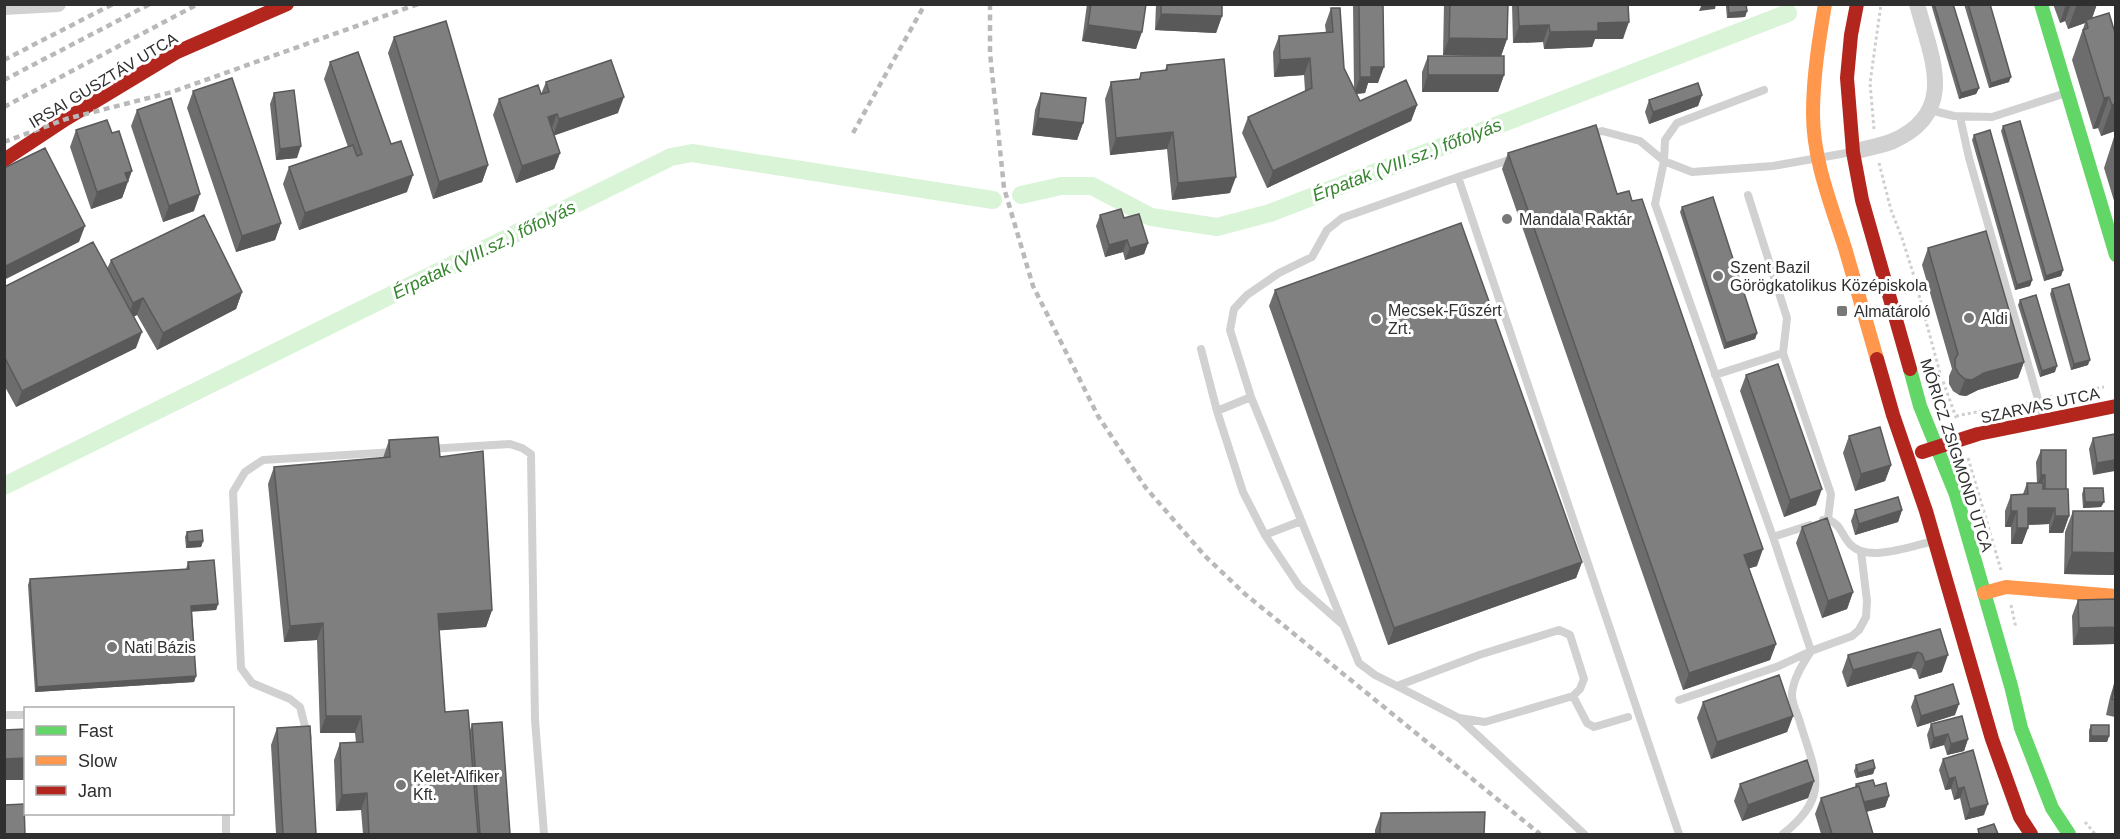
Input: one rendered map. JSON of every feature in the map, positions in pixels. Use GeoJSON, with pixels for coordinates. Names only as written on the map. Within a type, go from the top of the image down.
{"type":"FeatureCollection","features":[{"type":"Feature","properties":{"kind":"main road","name":"IRSAI GUSZTÁV UTCA"},"geometry":{"type":"LineString","coordinates":[[4,160],[66,119],[177,52],[287,4]]}},
{"type":"Feature","properties":{"kind":"main road"},"geometry":{"type":"LineString","coordinates":[[1812,4],[1821,28]]}},
{"type":"Feature","properties":{"kind":"main road"},"geometry":{"type":"LineString","coordinates":[[1825,4],[1813,115],[1818,159],[1906,457],[1926,511],[1992,739],[2020,817],[2031,834]]}},
{"type":"Feature","properties":{"kind":"main road","name":"MÓRICZ ZSIGMOND UTCA"},"geometry":{"type":"LineString","coordinates":[[1857,4],[1847,78],[1853,152],[1862,200],[1920,406],[1956,495],[2021,728],[2052,808],[2069,834]]}},
{"type":"Feature","properties":{"kind":"main road"},"geometry":{"type":"LineString","coordinates":[[2041,4],[2115,255]]}},
{"type":"Feature","properties":{"kind":"main road","name":"SZARVAS UTCA"},"geometry":{"type":"LineString","coordinates":[[1906,457],[1978,434],[2115,406]]}},
{"type":"Feature","properties":{"kind":"main road"},"geometry":{"type":"LineString","coordinates":[[1984,593],[2006,587],[2115,596]]}},
{"type":"Feature","properties":{"kind":"street"},"geometry":{"type":"LineString","coordinates":[[4,7],[58,4]]}},
{"type":"Feature","properties":{"kind":"street"},"geometry":{"type":"LineString","coordinates":[[1853,152],[1893,141],[1909,133],[1921,124],[1930,110],[1935,97],[1936,77],[1917,4]]}},
{"type":"Feature","properties":{"kind":"lane"},"geometry":{"type":"LineString","coordinates":[[1764,90],[1677,123],[1665,140],[1664,161],[1655,204],[1811,651],[1796,676],[1791,695],[1814,768],[1817,789],[1812,803],[1792,827],[1782,834]]}},
{"type":"Feature","properties":{"kind":"lane"},"geometry":{"type":"LineString","coordinates":[[1930,110],[1960,117],[1992,117],[2067,93]]}},
{"type":"Feature","properties":{"kind":"lane"},"geometry":{"type":"LineString","coordinates":[[1960,117],[1969,158],[2044,420]]}},
{"type":"Feature","properties":{"kind":"lane"},"geometry":{"type":"LineString","coordinates":[[1580,138],[1602,131],[1640,141],[1664,161],[1692,172],[1773,166],[1853,152]]}},
{"type":"Feature","properties":{"kind":"lane"},"geometry":{"type":"LineString","coordinates":[[1524,155],[1342,218],[1327,230],[1312,257],[1279,273],[1247,295],[1234,309],[1230,330],[1251,397],[1359,663],[1375,675],[1459,718],[1584,834]]}},
{"type":"Feature","properties":{"kind":"lane"},"geometry":{"type":"LineString","coordinates":[[1458,177],[1679,834]]}},
{"type":"Feature","properties":{"kind":"lane"},"geometry":{"type":"LineString","coordinates":[[1748,195],[1786,318],[1783,353],[1831,494],[1828,519]]}},
{"type":"Feature","properties":{"kind":"lane"},"geometry":{"type":"LineString","coordinates":[[1201,349],[1217,411],[1243,492],[1265,535],[1299,586],[1345,627]]}},
{"type":"Feature","properties":{"kind":"lane"},"geometry":{"type":"LineString","coordinates":[[1715,375],[1783,353]]}},
{"type":"Feature","properties":{"kind":"lane"},"geometry":{"type":"LineString","coordinates":[[1217,411],[1251,397]]}},
{"type":"Feature","properties":{"kind":"lane"},"geometry":{"type":"LineString","coordinates":[[416,450],[510,444],[531,454],[535,720],[544,834]]}},
{"type":"Feature","properties":{"kind":"lane"},"geometry":{"type":"LineString","coordinates":[[309,752],[307,729],[300,707],[290,699],[252,683],[241,668],[233,492],[245,472],[263,460],[404,451]]}},
{"type":"Feature","properties":{"kind":"lane"},"geometry":{"type":"LineString","coordinates":[[1773,537],[1828,519],[1838,524],[1849,544],[1861,552],[1877,554],[1934,540]]}},
{"type":"Feature","properties":{"kind":"lane"},"geometry":{"type":"LineString","coordinates":[[1265,535],[1301,521]]}},
{"type":"Feature","properties":{"kind":"lane"},"geometry":{"type":"LineString","coordinates":[[1679,700],[1779,666],[1852,636],[1859,630],[1866,617],[1861,552]]}},
{"type":"Feature","properties":{"kind":"lane"},"geometry":{"type":"LineString","coordinates":[[1397,686],[1479,655],[1559,630],[1570,635],[1584,679],[1580,689],[1572,696],[1485,722],[1459,718]]}},
{"type":"Feature","properties":{"kind":"lane"},"geometry":{"type":"LineString","coordinates":[[1572,696],[1587,723],[1594,728],[1628,717]]}},
{"type":"Feature","properties":{"kind":"lane"},"geometry":{"type":"LineString","coordinates":[[4,715],[24,715]]}},
{"type":"Feature","properties":{"kind":"lane"},"geometry":{"type":"LineString","coordinates":[[226,815],[226,834]]}},
{"type":"Feature","properties":{"kind":"building"},"geometry":{"type":"Polygon","coordinates":[[[1091,4],[1146,4],[1142,32],[1088,25],[1091,4]]]}},
{"type":"Feature","properties":{"kind":"building"},"geometry":{"type":"Polygon","coordinates":[[[1161,4],[1222,4],[1222,16],[1161,14],[1161,4]]]}},
{"type":"Feature","properties":{"kind":"building"},"geometry":{"type":"Polygon","coordinates":[[[1359,4],[1383,4],[1384,67],[1371,67],[1371,77],[1360,77],[1359,4]]]}},
{"type":"Feature","properties":{"kind":"building"},"geometry":{"type":"Polygon","coordinates":[[[1450,4],[1508,4],[1507,39],[1449,38],[1450,4]]]}},
{"type":"Feature","properties":{"kind":"building"},"geometry":{"type":"Polygon","coordinates":[[[1518,4],[1628,4],[1629,22],[1598,23],[1598,31],[1550,32],[1549,25],[1519,26],[1518,4]]]}},
{"type":"Feature","properties":{"kind":"building"},"geometry":{"type":"Polygon","coordinates":[[[1728,4],[1746,4],[1747,11],[1729,13],[1728,4]]]}},
{"type":"Feature","properties":{"kind":"building"},"geometry":{"type":"Polygon","coordinates":[[[1934,4],[1953,4],[1979,88],[1961,93],[1934,4]]]}},
{"type":"Feature","properties":{"kind":"building"},"geometry":{"type":"Polygon","coordinates":[[[1968,4],[1990,4],[2011,77],[1991,83],[1968,4]]]}},
{"type":"Feature","properties":{"kind":"building"},"geometry":{"type":"Polygon","coordinates":[[[1331,8],[1340,8],[1344,68],[1360,101],[1406,80],[1417,105],[1273,171],[1248,117],[1312,88],[1310,58],[1280,60],[1279,36],[1333,32],[1331,8]]]}},
{"type":"Feature","properties":{"kind":"building"},"geometry":{"type":"Polygon","coordinates":[[[2109,13],[2115,33],[2115,104],[2112,105],[2109,97],[2104,98],[2083,30],[2088,28],[2086,20],[2109,13]]]}},
{"type":"Feature","properties":{"kind":"building"},"geometry":{"type":"Polygon","coordinates":[[[446,21],[488,165],[439,182],[394,37],[446,21]]]}},
{"type":"Feature","properties":{"kind":"building"},"geometry":{"type":"Polygon","coordinates":[[[358,52],[391,144],[401,141],[413,175],[305,213],[289,167],[353,145],[357,156],[362,154],[330,62],[358,52]]]}},
{"type":"Feature","properties":{"kind":"building"},"geometry":{"type":"Polygon","coordinates":[[[1428,56],[1504,56],[1504,75],[1428,75],[1428,56]]]}},
{"type":"Feature","properties":{"kind":"building"},"geometry":{"type":"Polygon","coordinates":[[[1224,59],[1236,177],[1178,183],[1173,132],[1116,138],[1111,82],[1140,79],[1141,73],[1167,70],[1167,65],[1224,59]]]}},
{"type":"Feature","properties":{"kind":"building"},"geometry":{"type":"Polygon","coordinates":[[[611,60],[624,97],[559,119],[557,114],[548,117],[560,153],[522,166],[499,99],[538,85],[541,94],[549,92],[546,82],[611,60]]]}},
{"type":"Feature","properties":{"kind":"building"},"geometry":{"type":"Polygon","coordinates":[[[232,78],[281,223],[242,236],[193,91],[232,78]]]}},
{"type":"Feature","properties":{"kind":"building"},"geometry":{"type":"Polygon","coordinates":[[[1698,83],[1702,95],[1653,112],[1649,100],[1698,83]]]}},
{"type":"Feature","properties":{"kind":"building"},"geometry":{"type":"Polygon","coordinates":[[[294,90],[301,146],[280,149],[274,93],[294,90]]]}},
{"type":"Feature","properties":{"kind":"building"},"geometry":{"type":"Polygon","coordinates":[[[1041,93],[1086,98],[1083,123],[1038,118],[1041,93]]]}},
{"type":"Feature","properties":{"kind":"building"},"geometry":{"type":"Polygon","coordinates":[[[171,98],[200,194],[169,206],[137,110],[171,98]]]}},
{"type":"Feature","properties":{"kind":"building"},"geometry":{"type":"Polygon","coordinates":[[[107,120],[112,133],[119,131],[132,171],[125,173],[128,181],[97,192],[76,130],[107,120]]]}},
{"type":"Feature","properties":{"kind":"building"},"geometry":{"type":"Polygon","coordinates":[[[2020,121],[2063,270],[2046,276],[2003,126],[2020,121]]]}},
{"type":"Feature","properties":{"kind":"building"},"geometry":{"type":"Polygon","coordinates":[[[1596,125],[1617,194],[1629,191],[1632,201],[1642,199],[1763,549],[1744,555],[1776,644],[1689,673],[1508,153],[1596,125]]]}},
{"type":"Feature","properties":{"kind":"building"},"geometry":{"type":"Polygon","coordinates":[[[1990,130],[2032,280],[2017,285],[1974,135],[1990,130]]]}},
{"type":"Feature","properties":{"kind":"building"},"geometry":{"type":"Polygon","coordinates":[[[45,148],[85,226],[4,267],[4,168],[45,148]]]}},
{"type":"Feature","properties":{"kind":"building","name":"Szent Bazil Görögkatolikus Középiskola"},"geometry":{"type":"Polygon","coordinates":[[[1713,197],[1757,333],[1726,343],[1682,207],[1713,197]]]}},
{"type":"Feature","properties":{"kind":"building"},"geometry":{"type":"Polygon","coordinates":[[[1121,209],[1124,218],[1139,214],[1148,243],[1130,248],[1127,240],[1109,245],[1100,215],[1121,209]]]}},
{"type":"Feature","properties":{"kind":"building"},"geometry":{"type":"Polygon","coordinates":[[[204,215],[242,292],[163,333],[143,298],[133,303],[111,260],[204,215]]]}},
{"type":"Feature","properties":{"kind":"building"},"geometry":{"type":"Polygon","coordinates":[[[1461,223],[1582,562],[1394,628],[1275,290],[1461,223]]]}},
{"type":"Feature","properties":{"kind":"building","name":"Aldi"},"geometry":{"type":"Polygon","coordinates":[[[1986,231],[2024,362],[1984,373],[1972,380],[1965,379],[1955,367],[1958,354],[1928,248],[1986,231]]]}},
{"type":"Feature","properties":{"kind":"building"},"geometry":{"type":"Polygon","coordinates":[[[93,242],[142,332],[22,391],[4,356],[4,287],[93,242]]]}},
{"type":"Feature","properties":{"kind":"building"},"geometry":{"type":"Polygon","coordinates":[[[2069,284],[2090,360],[2074,364],[2052,289],[2069,284]]]}},
{"type":"Feature","properties":{"kind":"building"},"geometry":{"type":"Polygon","coordinates":[[[2036,295],[2057,366],[2042,371],[2020,300],[2036,295]]]}},
{"type":"Feature","properties":{"kind":"building"},"geometry":{"type":"Polygon","coordinates":[[[1778,364],[1822,489],[1790,500],[1746,375],[1778,364]]]}},
{"type":"Feature","properties":{"kind":"building"},"geometry":{"type":"Polygon","coordinates":[[[1880,427],[1891,465],[1861,474],[1849,436],[1880,427]]]}},
{"type":"Feature","properties":{"kind":"building"},"geometry":{"type":"Polygon","coordinates":[[[2115,434],[2115,460],[2097,463],[2093,438],[2115,434]]]}},
{"type":"Feature","properties":{"kind":"building"},"geometry":{"type":"Polygon","coordinates":[[[438,437],[440,457],[483,451],[492,610],[438,614],[445,712],[468,710],[478,834],[369,834],[367,793],[342,795],[340,743],[363,742],[361,716],[326,716],[323,623],[290,626],[274,467],[390,457],[389,440],[438,437]]]}},
{"type":"Feature","properties":{"kind":"building"},"geometry":{"type":"Polygon","coordinates":[[[2041,450],[2066,450],[2066,489],[2045,489],[2045,475],[2041,475],[2041,450]]]}},
{"type":"Feature","properties":{"kind":"building"},"geometry":{"type":"Polygon","coordinates":[[[2027,483],[2043,483],[2043,489],[2068,489],[2069,516],[2055,516],[2055,508],[2028,508],[2028,528],[2017,528],[2017,511],[2011,511],[2011,495],[2028,494],[2027,483]]]}},
{"type":"Feature","properties":{"kind":"building"},"geometry":{"type":"Polygon","coordinates":[[[2084,488],[2103,488],[2104,502],[2085,502],[2084,488]]]}},
{"type":"Feature","properties":{"kind":"building"},"geometry":{"type":"Polygon","coordinates":[[[1898,497],[1902,510],[1859,524],[1855,510],[1898,497]]]}},
{"type":"Feature","properties":{"kind":"building"},"geometry":{"type":"Polygon","coordinates":[[[2073,511],[2115,511],[2115,553],[2072,552],[2073,511]]]}},
{"type":"Feature","properties":{"kind":"building"},"geometry":{"type":"Polygon","coordinates":[[[1827,518],[1853,592],[1828,601],[1802,527],[1827,518]]]}},
{"type":"Feature","properties":{"kind":"building"},"geometry":{"type":"Polygon","coordinates":[[[202,530],[203,541],[188,542],[187,532],[202,530]]]}},
{"type":"Feature","properties":{"kind":"building","name":"Nati Bázis"},"geometry":{"type":"Polygon","coordinates":[[[214,560],[218,604],[191,606],[196,676],[37,687],[30,579],[189,569],[188,562],[214,560]]]}},
{"type":"Feature","properties":{"kind":"building"},"geometry":{"type":"Polygon","coordinates":[[[2115,599],[2115,627],[2079,628],[2078,600],[2115,599]]]}},
{"type":"Feature","properties":{"kind":"building"},"geometry":{"type":"Polygon","coordinates":[[[1940,629],[1948,655],[1925,662],[1922,654],[1918,652],[1853,670],[1848,655],[1940,629]]]}},
{"type":"Feature","properties":{"kind":"building"},"geometry":{"type":"Polygon","coordinates":[[[1779,675],[1793,716],[1717,742],[1703,702],[1779,675]]]}},
{"type":"Feature","properties":{"kind":"building"},"geometry":{"type":"Polygon","coordinates":[[[2115,682],[2115,700],[2112,699],[2115,682]]]}},
{"type":"Feature","properties":{"kind":"building"},"geometry":{"type":"Polygon","coordinates":[[[1953,684],[1959,704],[1921,716],[1915,696],[1953,684]]]}},
{"type":"Feature","properties":{"kind":"building"},"geometry":{"type":"Polygon","coordinates":[[[1962,716],[1968,739],[1951,744],[1948,734],[1934,738],[1931,724],[1962,716]]]}},
{"type":"Feature","properties":{"kind":"building"},"geometry":{"type":"Polygon","coordinates":[[[502,722],[510,834],[480,834],[472,724],[502,722]]]}},
{"type":"Feature","properties":{"kind":"building"},"geometry":{"type":"Polygon","coordinates":[[[2091,725],[2109,725],[2109,736],[2091,736],[2091,725]]]}},
{"type":"Feature","properties":{"kind":"building"},"geometry":{"type":"Polygon","coordinates":[[[310,726],[316,834],[283,834],[277,728],[310,726]]]}},
{"type":"Feature","properties":{"kind":"building"},"geometry":{"type":"Polygon","coordinates":[[[24,729],[24,758],[4,759],[4,730],[24,729]]]}},
{"type":"Feature","properties":{"kind":"building"},"geometry":{"type":"Polygon","coordinates":[[[1973,750],[1988,804],[1970,809],[1964,787],[1958,789],[1955,777],[1949,779],[1943,759],[1973,750]]]}},
{"type":"Feature","properties":{"kind":"building"},"geometry":{"type":"Polygon","coordinates":[[[1807,760],[1814,781],[1748,805],[1740,784],[1807,760]]]}},
{"type":"Feature","properties":{"kind":"building"},"geometry":{"type":"Polygon","coordinates":[[[1873,760],[1875,768],[1858,773],[1856,765],[1873,760]]]}},
{"type":"Feature","properties":{"kind":"building"},"geometry":{"type":"Polygon","coordinates":[[[1873,780],[1875,786],[1886,783],[1889,796],[1864,802],[1859,786],[1857,787],[1856,784],[1873,780]]]}},
{"type":"Feature","properties":{"kind":"building"},"geometry":{"type":"Polygon","coordinates":[[[1859,786],[1873,834],[1832,834],[1821,798],[1859,786]]]}},
{"type":"Feature","properties":{"kind":"building"},"geometry":{"type":"Polygon","coordinates":[[[24,804],[25,834],[4,834],[4,805],[24,804]]]}},
{"type":"Feature","properties":{"kind":"building"},"geometry":{"type":"Polygon","coordinates":[[[1485,812],[1484,834],[1380,834],[1381,813],[1485,812]]]}},
{"type":"Feature","properties":{"kind":"building"},"geometry":{"type":"Polygon","coordinates":[[[1994,824],[1998,834],[1979,834],[1978,829],[1994,824]]]}},
{"type":"Feature","properties":{"kind":"waterway","name":"Érpatak (VIII.sz.) főfolyás"},"geometry":{"type":"LineString","coordinates":[[1021,195],[1061,186],[1092,186],[1151,217],[1217,227],[1270,213],[1788,13]]}},
{"type":"Feature","properties":{"kind":"waterway","name":"Érpatak (VIII.sz.) főfolyás"},"geometry":{"type":"LineString","coordinates":[[4,486],[671,157],[692,153],[993,200]]}},
{"type":"Feature","properties":{"kind":"railway"},"geometry":{"type":"LineString","coordinates":[[4,60],[113,4]]}},
{"type":"Feature","properties":{"kind":"railway"},"geometry":{"type":"LineString","coordinates":[[4,80],[150,4]]}},
{"type":"Feature","properties":{"kind":"railway"},"geometry":{"type":"LineString","coordinates":[[4,107],[198,4]]}},
{"type":"Feature","properties":{"kind":"railway"},"geometry":{"type":"LineString","coordinates":[[4,142],[66,119],[172,92],[418,4]]}},
{"type":"Feature","properties":{"kind":"railway"},"geometry":{"type":"LineString","coordinates":[[853,133],[925,4]]}},
{"type":"Feature","properties":{"kind":"railway"},"geometry":{"type":"LineString","coordinates":[[990,4],[990,53],[1004,188],[1033,286],[1098,416],[1146,488],[1205,556],[1245,594],[1540,834]]}},
{"type":"Feature","properties":{"kind":"traffic: fast"},"geometry":{"type":"LineString","coordinates":[[2041,4],[2116,255]]}},
{"type":"Feature","properties":{"kind":"traffic: fast"},"geometry":{"type":"LineString","coordinates":[[1910,369],[1920,406],[1956,495],[2021,728],[2052,808],[2069,834]]}},
{"type":"Feature","properties":{"kind":"traffic: slow"},"geometry":{"type":"LineString","coordinates":[[1825,4],[1814,86],[1813,114],[1816,148],[1819,165],[1877,359]]}},
{"type":"Feature","properties":{"kind":"traffic: slow"},"geometry":{"type":"LineString","coordinates":[[1984,593],[2006,587],[2116,596]]}},
{"type":"Feature","properties":{"kind":"traffic: jam"},"geometry":{"type":"LineString","coordinates":[[4,160],[66,119],[177,52],[287,4]]}},
{"type":"Feature","properties":{"kind":"traffic: jam"},"geometry":{"type":"LineString","coordinates":[[1857,4],[1847,78],[1853,152],[1862,200],[1910,369]]}},
{"type":"Feature","properties":{"kind":"traffic: jam"},"geometry":{"type":"LineString","coordinates":[[1877,359],[1893,415],[1926,511],[1992,739],[2020,817],[2031,834]]}},
{"type":"Feature","properties":{"kind":"traffic: jam"},"geometry":{"type":"LineString","coordinates":[[1922,452],[1978,434],[2116,406]]}},
{"type":"Feature","properties":{"kind":"place","name":"Mandala Raktár"},"geometry":{"type":"Point","coordinates":[1507,219]}},
{"type":"Feature","properties":{"kind":"place","name":"Szent Bazil Görögkatolikus Középiskola"},"geometry":{"type":"Point","coordinates":[1718,276]}},
{"type":"Feature","properties":{"kind":"place","name":"Almatároló"},"geometry":{"type":"Point","coordinates":[1842,311]}},
{"type":"Feature","properties":{"kind":"place","name":"Aldi"},"geometry":{"type":"Point","coordinates":[1969,318]}},
{"type":"Feature","properties":{"kind":"place","name":"Mecsek-Fűszért Zrt."},"geometry":{"type":"Point","coordinates":[1376,319]}},
{"type":"Feature","properties":{"kind":"place","name":"Nati Bázis"},"geometry":{"type":"Point","coordinates":[112,647]}},
{"type":"Feature","properties":{"kind":"place","name":"Kelet-Alfiker Kft."},"geometry":{"type":"Point","coordinates":[401,785]}}]}
